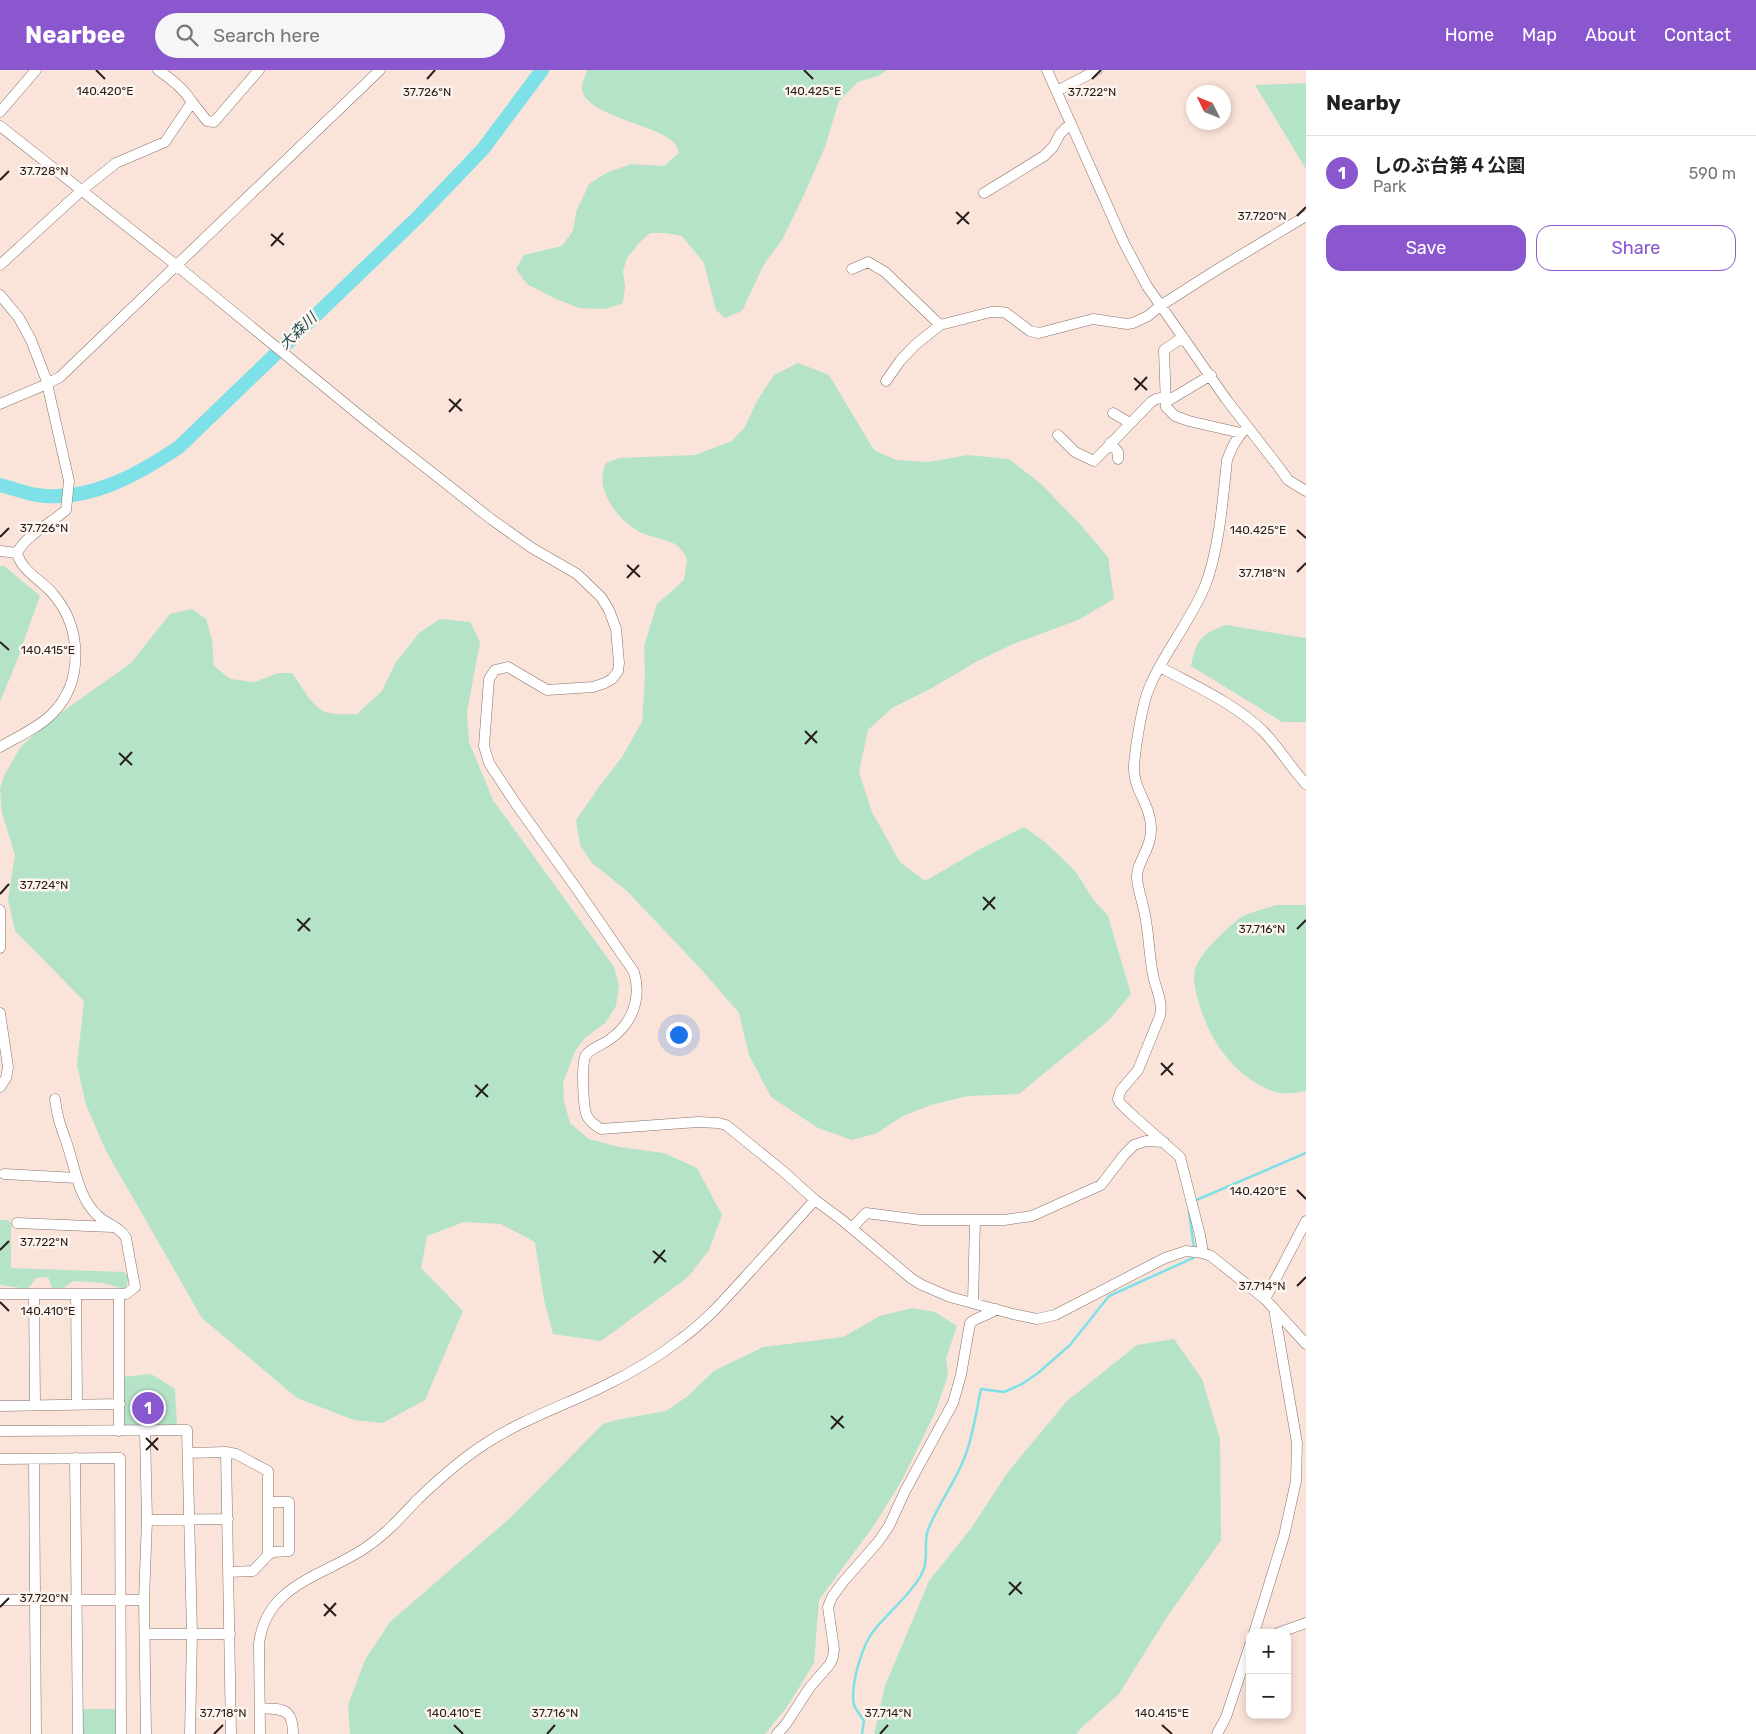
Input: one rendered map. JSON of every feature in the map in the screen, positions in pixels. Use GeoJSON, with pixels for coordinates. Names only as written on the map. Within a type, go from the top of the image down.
{"type":"FeatureCollection","features":[{"type":"Feature","properties":{"kind":"street"},"geometry":{"type":"LineString","coordinates":[[0,112],[36,70]]}},
{"type":"Feature","properties":{"kind":"street"},"geometry":{"type":"LineString","coordinates":[[158,70],[179,85],[207,121],[214,122],[259,70]]}},
{"type":"Feature","properties":{"kind":"street"},"geometry":{"type":"LineString","coordinates":[[0,404],[60,377],[380,70]]}},
{"type":"Feature","properties":{"kind":"street"},"geometry":{"type":"LineString","coordinates":[[1047,70],[1135,266],[1160,306],[1211,375],[1244,430],[1288,480],[1306,491]]}},
{"type":"Feature","properties":{"kind":"street"},"geometry":{"type":"LineString","coordinates":[[1057,92],[1098,70]]}},
{"type":"Feature","properties":{"kind":"street"},"geometry":{"type":"LineString","coordinates":[[0,265],[82,190],[116,163],[164,142],[192,102]]}},
{"type":"Feature","properties":{"kind":"street"},"geometry":{"type":"LineString","coordinates":[[984,193],[1044,156],[1070,123]]}},
{"type":"Feature","properties":{"kind":"street"},"geometry":{"type":"LineString","coordinates":[[0,126],[491,519],[532,548],[577,574],[601,597],[614,620],[619,663],[618,671],[612,679],[593,687],[548,690],[508,667],[501,667],[495,670],[489,679],[484,727],[484,746],[489,763],[628,962],[637,982],[635,1006],[629,1019],[615,1034],[590,1051],[584,1059],[587,1116],[596,1126],[601,1129],[698,1122],[726,1125],[815,1200],[922,1285],[950,1297],[1028,1317],[1045,1318],[1165,1258],[1186,1251],[1203,1253],[1211,1256],[1265,1298],[1306,1344]]}},
{"type":"Feature","properties":{"kind":"street"},"geometry":{"type":"LineString","coordinates":[[886,381],[900,361],[915,345],[940,325],[991,312],[1006,312],[1030,331],[1039,333],[1093,319],[1127,324],[1133,323],[1148,316],[1160,306],[1306,216]]}},
{"type":"Feature","properties":{"kind":"street"},"geometry":{"type":"LineString","coordinates":[[852,269],[868,262],[886,272],[940,325]]}},
{"type":"Feature","properties":{"kind":"street"},"geometry":{"type":"LineString","coordinates":[[0,297],[19,318],[31,340],[47,384],[69,481],[66,510],[54,521],[26,540],[17,553],[19,561],[49,589],[64,609],[75,641],[74,675],[58,706],[42,722],[0,747]]}},
{"type":"Feature","properties":{"kind":"street"},"geometry":{"type":"LineString","coordinates":[[1183,337],[1164,350],[1166,407],[1175,416],[1189,421],[1244,430]]}},
{"type":"Feature","properties":{"kind":"street"},"geometry":{"type":"LineString","coordinates":[[1058,435],[1075,452],[1094,461],[1151,402],[1156,399],[1166,399],[1211,375]]}},
{"type":"Feature","properties":{"kind":"street"},"geometry":{"type":"LineString","coordinates":[[1113,413],[1130,423]]}},
{"type":"Feature","properties":{"kind":"street"},"geometry":{"type":"LineString","coordinates":[[1203,1253],[1180,1157],[1129,1112],[1118,1099],[1122,1090],[1138,1070],[1160,1016],[1161,1007],[1137,879],[1137,873],[1150,844],[1152,828],[1149,811],[1137,789],[1134,771],[1146,696],[1160,667],[1197,604],[1206,584],[1218,531],[1227,460],[1231,449],[1244,430]]}},
{"type":"Feature","properties":{"kind":"street"},"geometry":{"type":"LineString","coordinates":[[1110,443],[1118,452],[1118,458]]}},
{"type":"Feature","properties":{"kind":"street"},"geometry":{"type":"LineString","coordinates":[[0,551],[17,553]]}},
{"type":"Feature","properties":{"kind":"street"},"geometry":{"type":"LineString","coordinates":[[1160,667],[1241,712],[1262,731],[1306,784]]}},
{"type":"Feature","properties":{"kind":"street"},"geometry":{"type":"LineString","coordinates":[[0,910],[0,942]]}},
{"type":"Feature","properties":{"kind":"street"},"geometry":{"type":"LineString","coordinates":[[0,1013],[3,1060],[8,1067],[6,1078],[0,1087]]}},
{"type":"Feature","properties":{"kind":"street"},"geometry":{"type":"LineString","coordinates":[[0,1294],[119,1294],[130,1292],[135,1287],[126,1238],[123,1232],[112,1227],[96,1215],[85,1199],[56,1116],[55,1099]]}},
{"type":"Feature","properties":{"kind":"street"},"geometry":{"type":"LineString","coordinates":[[852,1228],[866,1213],[921,1220],[1004,1220],[1038,1214],[1101,1185],[1134,1145],[1146,1141],[1164,1142]]}},
{"type":"Feature","properties":{"kind":"street"},"geometry":{"type":"LineString","coordinates":[[4,1174],[77,1178]]}},
{"type":"Feature","properties":{"kind":"street"},"geometry":{"type":"LineString","coordinates":[[260,1734],[260,1632],[269,1611],[281,1597],[301,1583],[372,1544],[449,1470],[488,1441],[531,1418],[605,1386],[642,1366],[680,1341],[719,1306],[815,1200]]}},
{"type":"Feature","properties":{"kind":"street"},"geometry":{"type":"LineString","coordinates":[[972,1302],[975,1220]]}},
{"type":"Feature","properties":{"kind":"street"},"geometry":{"type":"LineString","coordinates":[[1265,1298],[1306,1221]]}},
{"type":"Feature","properties":{"kind":"street"},"geometry":{"type":"LineString","coordinates":[[17,1223],[112,1227]]}},
{"type":"Feature","properties":{"kind":"street"},"geometry":{"type":"LineString","coordinates":[[34,1294],[34,1405]]}},
{"type":"Feature","properties":{"kind":"street"},"geometry":{"type":"LineString","coordinates":[[76,1294],[77,1404]]}},
{"type":"Feature","properties":{"kind":"street"},"geometry":{"type":"LineString","coordinates":[[119,1294],[119,1430]]}},
{"type":"Feature","properties":{"kind":"street"},"geometry":{"type":"LineString","coordinates":[[777,1734],[786,1724],[810,1687],[830,1664],[834,1649],[828,1607],[832,1596],[878,1542],[889,1526],[905,1491],[947,1415],[957,1391],[970,1324],[979,1317],[996,1309]]}},
{"type":"Feature","properties":{"kind":"street"},"geometry":{"type":"LineString","coordinates":[[1255,1629],[1284,1536],[1296,1481],[1297,1443],[1274,1309]]}},
{"type":"Feature","properties":{"kind":"street"},"geometry":{"type":"LineString","coordinates":[[0,1406],[120,1404]]}},
{"type":"Feature","properties":{"kind":"street"},"geometry":{"type":"LineString","coordinates":[[0,1431],[188,1430],[188,1520],[192,1634],[190,1734]]}},
{"type":"Feature","properties":{"kind":"street"},"geometry":{"type":"LineString","coordinates":[[145,1431],[147,1520],[144,1600],[146,1734]]}},
{"type":"Feature","properties":{"kind":"street"},"geometry":{"type":"LineString","coordinates":[[188,1453],[226,1452],[236,1454],[268,1471],[268,1555]]}},
{"type":"Feature","properties":{"kind":"street"},"geometry":{"type":"LineString","coordinates":[[226,1452],[231,1734]]}},
{"type":"Feature","properties":{"kind":"street"},"geometry":{"type":"LineString","coordinates":[[75,1458],[78,1734]]}},
{"type":"Feature","properties":{"kind":"street"},"geometry":{"type":"LineString","coordinates":[[0,1459],[120,1458],[121,1734]]}},
{"type":"Feature","properties":{"kind":"street"},"geometry":{"type":"LineString","coordinates":[[34,1459],[36,1734]]}},
{"type":"Feature","properties":{"kind":"street"},"geometry":{"type":"LineString","coordinates":[[229,1572],[253,1571],[273,1552],[289,1551],[289,1502],[268,1502]]}},
{"type":"Feature","properties":{"kind":"street"},"geometry":{"type":"LineString","coordinates":[[147,1520],[228,1519]]}},
{"type":"Feature","properties":{"kind":"street"},"geometry":{"type":"LineString","coordinates":[[0,1600],[144,1600]]}},
{"type":"Feature","properties":{"kind":"street"},"geometry":{"type":"LineString","coordinates":[[1289,1629],[1306,1623]]}},
{"type":"Feature","properties":{"kind":"street"},"geometry":{"type":"LineString","coordinates":[[145,1634],[230,1634]]}},
{"type":"Feature","properties":{"kind":"street"},"geometry":{"type":"LineString","coordinates":[[1217,1734],[1226,1717],[1246,1657]]}},
{"type":"Feature","properties":{"kind":"street"},"geometry":{"type":"LineString","coordinates":[[260,1708],[279,1709],[287,1712],[291,1718],[293,1734]]}},
{"type":"Feature","properties":{"kind":"green space"},"geometry":{"type":"Polygon","coordinates":[[[587,70],[887,70],[878,76],[858,82],[839,101],[825,147],[782,240],[764,264],[742,311],[725,318],[716,310],[704,263],[682,236],[650,233],[640,242],[627,258],[623,271],[625,287],[623,303],[605,309],[579,308],[556,299],[527,284],[516,269],[524,255],[562,246],[573,231],[576,212],[589,184],[606,173],[631,164],[664,166],[679,153],[676,145],[668,138],[610,114],[586,99],[582,87],[587,70]]]}},
{"type":"Feature","properties":{"kind":"green space"},"geometry":{"type":"Polygon","coordinates":[[[1306,83],[1306,169],[1255,85],[1306,83]]]}},
{"type":"Feature","properties":{"kind":"green space"},"geometry":{"type":"Polygon","coordinates":[[[798,363],[829,375],[874,450],[896,460],[928,462],[968,455],[1009,459],[1040,483],[1080,524],[1108,557],[1114,599],[1078,620],[1013,644],[974,663],[932,688],[892,708],[868,730],[859,772],[872,812],[900,862],[925,881],[982,848],[1024,827],[1045,842],[1076,872],[1092,898],[1108,916],[1131,994],[1108,1021],[1019,1094],[968,1096],[931,1105],[903,1116],[877,1133],[852,1140],[818,1128],[771,1097],[749,1055],[739,1013],[699,967],[626,890],[592,863],[580,845],[576,820],[622,757],[642,722],[645,677],[644,646],[657,604],[684,580],[687,559],[675,544],[642,533],[624,521],[617,513],[605,493],[603,473],[606,463],[619,458],[695,455],[732,441],[745,427],[757,401],[774,375],[798,363]]]}},
{"type":"Feature","properties":{"kind":"green space"},"geometry":{"type":"Polygon","coordinates":[[[3,565],[40,596],[0,702],[0,567],[3,565]]]}},
{"type":"Feature","properties":{"kind":"green space"},"geometry":{"type":"Polygon","coordinates":[[[192,609],[206,619],[212,640],[214,666],[230,679],[255,682],[278,673],[292,673],[318,708],[329,713],[339,714],[357,714],[382,691],[396,662],[419,633],[440,619],[470,622],[480,642],[467,712],[469,742],[493,800],[614,967],[619,985],[616,1006],[605,1023],[585,1038],[575,1051],[563,1083],[564,1101],[570,1123],[589,1139],[619,1147],[664,1153],[697,1168],[722,1215],[709,1250],[688,1277],[601,1341],[553,1334],[544,1300],[535,1242],[501,1224],[464,1222],[427,1236],[421,1268],[463,1311],[425,1400],[383,1423],[354,1420],[297,1398],[202,1318],[106,1151],[86,1105],[77,1065],[84,1001],[15,931],[8,899],[15,855],[2,813],[0,789],[4,776],[20,748],[41,727],[131,663],[170,614],[192,609]]]}},
{"type":"Feature","properties":{"kind":"green space"},"geometry":{"type":"Polygon","coordinates":[[[1226,625],[1306,638],[1306,722],[1282,722],[1191,666],[1195,650],[1201,639],[1211,631],[1226,625]]]}},
{"type":"Feature","properties":{"kind":"green space"},"geometry":{"type":"Polygon","coordinates":[[[1276,905],[1306,905],[1306,1091],[1293,1093],[1272,1091],[1259,1085],[1236,1068],[1211,1034],[1199,1003],[1194,983],[1194,973],[1198,962],[1209,947],[1230,926],[1243,916],[1276,905]]]}},
{"type":"Feature","properties":{"kind":"green space"},"geometry":{"type":"Polygon","coordinates":[[[0,1220],[7,1220],[11,1223],[11,1268],[124,1272],[129,1278],[125,1289],[103,1283],[73,1281],[64,1288],[52,1288],[48,1277],[36,1278],[28,1289],[0,1285],[0,1220]]]}},
{"type":"Feature","properties":{"kind":"green space"},"geometry":{"type":"Polygon","coordinates":[[[912,1308],[935,1312],[957,1326],[946,1359],[948,1375],[935,1413],[902,1480],[875,1524],[819,1600],[814,1663],[787,1707],[765,1734],[350,1734],[348,1705],[365,1660],[390,1622],[510,1518],[603,1424],[666,1411],[688,1396],[714,1371],[763,1347],[843,1337],[880,1316],[912,1308]]]}},
{"type":"Feature","properties":{"kind":"green space"},"geometry":{"type":"Polygon","coordinates":[[[1174,1339],[1202,1379],[1220,1439],[1221,1540],[1167,1617],[1119,1694],[1080,1729],[1077,1734],[874,1734],[885,1686],[929,1581],[972,1527],[1008,1472],[1067,1401],[1137,1345],[1174,1339]]]}},
{"type":"Feature","properties":{"kind":"green space"},"geometry":{"type":"Polygon","coordinates":[[[151,1374],[175,1389],[177,1427],[121,1429],[121,1377],[151,1374]]]}},
{"type":"Feature","properties":{"kind":"green space"},"geometry":{"type":"Polygon","coordinates":[[[79,1709],[119,1709],[119,1734],[80,1734],[79,1709]]]}},
{"type":"Feature","properties":{"kind":"waterway","name":"大森川"},"geometry":{"type":"LineString","coordinates":[[0,485],[37,495],[75,495],[112,484],[130,476],[179,447],[418,217],[483,149],[542,70]]}},
{"type":"Feature","properties":{"kind":"waterway"},"geometry":{"type":"LineString","coordinates":[[1194,1201],[1306,1153]]}},
{"type":"Feature","properties":{"kind":"waterway"},"geometry":{"type":"LineString","coordinates":[[1189,1212],[1194,1248]]}},
{"type":"Feature","properties":{"kind":"waterway"},"geometry":{"type":"LineString","coordinates":[[862,1734],[864,1721],[854,1705],[853,1697],[858,1666],[870,1636],[908,1593],[923,1571],[926,1561],[928,1530],[964,1459],[972,1434],[981,1389],[1004,1392],[1022,1384],[1038,1373],[1070,1345],[1109,1296],[1193,1258],[1194,1254]]}},
{"type":"Feature","properties":{"kind":"place","name":"しのぶ台第４公園"},"geometry":{"type":"Point","coordinates":[148,1408]}}]}
